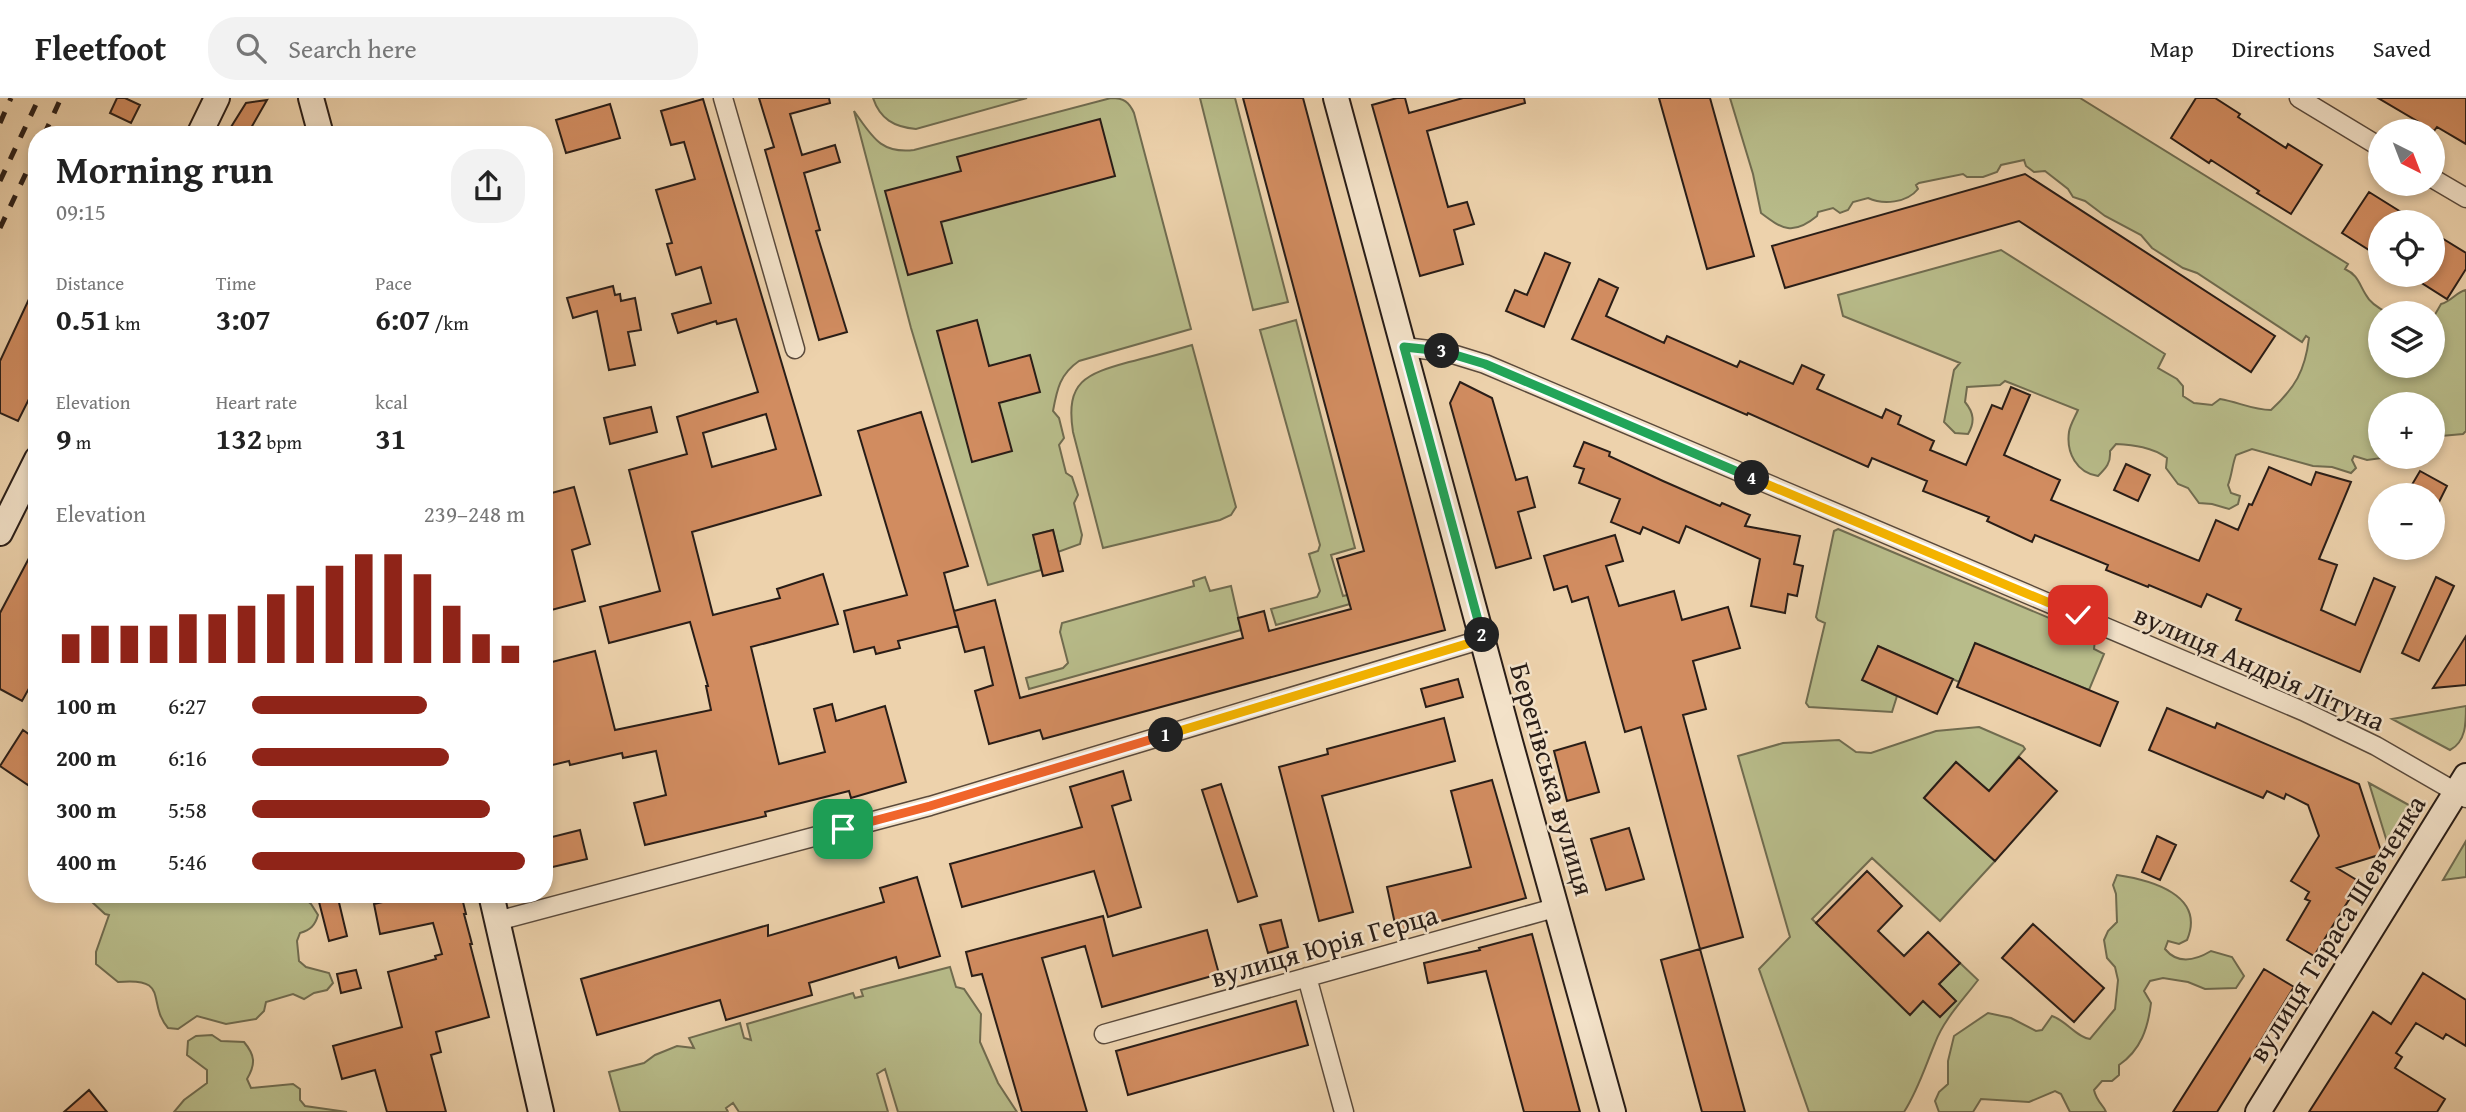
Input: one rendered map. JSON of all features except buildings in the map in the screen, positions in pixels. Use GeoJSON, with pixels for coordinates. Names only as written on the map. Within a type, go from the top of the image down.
{"type":"FeatureCollection","features":[{"type":"Feature","properties":{"kind":"main road"},"geometry":{"type":"LineString","coordinates":[[204,126],[217,98]]}},
{"type":"Feature","properties":{"kind":"main road"},"geometry":{"type":"LineString","coordinates":[[311,98],[319,126]]}},
{"type":"Feature","properties":{"kind":"main road","name":"Берегівська вулиця"},"geometry":{"type":"LineString","coordinates":[[1336,98],[1614,1112]]}},
{"type":"Feature","properties":{"kind":"main road"},"geometry":{"type":"LineString","coordinates":[[0,533],[28,478]]}},
{"type":"Feature","properties":{"kind":"main road","name":"вулиця Тараса Шевченка"},"geometry":{"type":"LineString","coordinates":[[2258,1112],[2463,789]]}},
{"type":"Feature","properties":{"kind":"main road"},"geometry":{"type":"LineString","coordinates":[[493,903],[541,1112]]}},
{"type":"Feature","properties":{"kind":"street"},"geometry":{"type":"LineString","coordinates":[[723,98],[795,349]]}},
{"type":"Feature","properties":{"kind":"street"},"geometry":{"type":"LineString","coordinates":[[2299,98],[2368,140]]}},
{"type":"Feature","properties":{"kind":"street"},"geometry":{"type":"LineString","coordinates":[[2445,186],[2466,198]]}},
{"type":"Feature","properties":{"kind":"street","name":"вулиця Андрія Літуна"},"geometry":{"type":"LineString","coordinates":[[1404,347],[1446,352],[1485,364],[2278,700],[2463,789]]}},
{"type":"Feature","properties":{"kind":"street"},"geometry":{"type":"LineString","coordinates":[[497,921],[930,806],[1483,639]]}},
{"type":"Feature","properties":{"kind":"street","name":"вулиця Юрія Герца"},"geometry":{"type":"LineString","coordinates":[[1104,1034],[1558,907]]}},
{"type":"Feature","properties":{"kind":"street"},"geometry":{"type":"LineString","coordinates":[[1307,977],[1344,1112]]}},
{"type":"Feature","properties":{"kind":"green space"},"geometry":{"type":"Polygon","coordinates":[[[873,98],[1027,98],[916,129],[889,121],[873,98]]]}},
{"type":"Feature","properties":{"kind":"green space"},"geometry":{"type":"Polygon","coordinates":[[[1111,98],[1126,101],[1134,113],[1191,329],[1079,361],[1067,371],[1058,389],[1053,411],[1059,418],[1064,438],[1059,445],[1066,473],[1072,477],[1078,495],[1074,503],[1082,535],[1080,544],[1058,552],[1053,530],[1034,535],[1041,570],[988,585],[911,328],[854,111],[872,135],[885,146],[914,150],[1111,98]]]}},
{"type":"Feature","properties":{"kind":"green space"},"geometry":{"type":"Polygon","coordinates":[[[1200,98],[1235,98],[1288,302],[1253,310],[1200,98]]]}},
{"type":"Feature","properties":{"kind":"green space"},"geometry":{"type":"Polygon","coordinates":[[[1730,98],[2080,98],[2348,264],[2345,269],[2356,277],[2371,301],[2368,301],[2368,378],[2445,378],[2445,302],[2466,290],[2466,431],[2463,434],[2445,436],[2445,392],[2368,392],[2368,460],[2354,456],[2352,460],[2356,468],[2351,473],[2332,467],[2313,466],[2252,449],[2236,455],[2228,485],[2231,493],[2240,496],[2238,504],[2229,509],[2199,503],[2188,488],[2178,484],[2166,468],[2167,458],[2143,447],[2116,444],[2110,451],[2107,465],[2098,476],[2084,471],[2074,461],[2069,447],[2070,427],[2078,410],[2005,381],[2000,385],[1967,387],[1965,402],[1972,414],[1972,425],[1968,434],[1955,433],[1944,422],[1954,370],[1960,363],[1843,316],[1838,295],[2001,250],[2165,354],[2158,368],[2177,379],[2183,386],[2183,396],[2194,403],[2212,405],[2220,399],[2271,410],[2298,378],[2309,338],[2306,336],[2302,342],[2197,273],[2183,268],[2152,248],[2141,235],[2105,216],[2085,201],[2073,197],[2068,189],[2045,171],[2034,172],[2026,166],[2024,160],[2001,165],[1997,172],[1983,177],[1967,177],[1963,174],[1919,183],[1913,194],[1901,200],[1888,202],[1868,198],[1853,202],[1848,210],[1840,213],[1833,208],[1818,212],[1809,222],[1794,228],[1775,223],[1761,213],[1753,174],[1730,98]]]}},
{"type":"Feature","properties":{"kind":"green space"},"geometry":{"type":"Polygon","coordinates":[[[1296,320],[1355,548],[1331,555],[1343,596],[1368,590],[1371,598],[1276,625],[1271,609],[1317,597],[1320,591],[1309,554],[1318,551],[1320,545],[1260,330],[1296,320]]]}},
{"type":"Feature","properties":{"kind":"green space"},"geometry":{"type":"Polygon","coordinates":[[[1192,345],[1236,507],[1231,515],[1220,520],[1103,548],[1073,432],[1072,401],[1076,391],[1082,382],[1101,371],[1192,345]]]}},
{"type":"Feature","properties":{"kind":"green space"},"geometry":{"type":"Polygon","coordinates":[[[1838,529],[2092,636],[2095,640],[2094,649],[2104,654],[2089,690],[1975,644],[1959,682],[1878,646],[1863,680],[1897,696],[1892,712],[1809,707],[1806,703],[1825,623],[1816,617],[1834,531],[1838,529]]]}},
{"type":"Feature","properties":{"kind":"green space"},"geometry":{"type":"Polygon","coordinates":[[[1205,577],[1210,591],[1231,586],[1241,630],[1029,689],[1026,678],[1063,668],[1068,663],[1060,632],[1062,623],[1194,586],[1193,581],[1205,577]]]}},
{"type":"Feature","properties":{"kind":"green space"},"geometry":{"type":"Polygon","coordinates":[[[2466,706],[2462,737],[2450,750],[2392,719],[2466,706]]]}},
{"type":"Feature","properties":{"kind":"green space"},"geometry":{"type":"Polygon","coordinates":[[[1979,727],[2025,749],[1989,791],[1956,762],[1924,798],[1995,861],[1940,921],[1872,858],[1812,919],[1910,1014],[1923,1001],[1955,1001],[1939,984],[1960,963],[1978,980],[1943,1026],[1904,1112],[1809,1112],[1759,969],[1790,937],[1738,756],[1783,743],[1839,740],[1856,752],[1871,753],[1936,731],[1979,727]]]}},
{"type":"Feature","properties":{"kind":"green space"},"geometry":{"type":"Polygon","coordinates":[[[2369,783],[2416,809],[2391,855],[2369,783]]]}},
{"type":"Feature","properties":{"kind":"green space"},"geometry":{"type":"Polygon","coordinates":[[[2466,841],[2466,877],[2443,880],[2466,841]]]}},
{"type":"Feature","properties":{"kind":"green space"},"geometry":{"type":"Polygon","coordinates":[[[2117,875],[2159,886],[2182,901],[2189,912],[2191,924],[2187,940],[2179,944],[2168,941],[2165,949],[2181,959],[2193,959],[2211,951],[2232,957],[2244,976],[2236,988],[2205,989],[2188,982],[2163,978],[2150,981],[2144,991],[2151,1003],[2142,1038],[2133,1052],[2119,1065],[2119,1075],[2112,1081],[2102,1081],[2094,1090],[2106,1112],[2070,1112],[2061,1094],[2055,1091],[2029,1102],[1981,1099],[1973,1112],[1939,1112],[1935,1101],[1939,1092],[1948,1084],[1948,1061],[1954,1036],[1988,1013],[2011,1018],[2036,1031],[2042,1030],[2052,1016],[2090,1039],[2115,1009],[2118,980],[2115,967],[2107,958],[2104,940],[2117,922],[2113,885],[2117,875]]]}},
{"type":"Feature","properties":{"kind":"green space"},"geometry":{"type":"Polygon","coordinates":[[[93,903],[310,903],[318,915],[312,927],[300,933],[297,941],[299,961],[306,967],[329,973],[333,983],[327,990],[304,999],[293,994],[266,1002],[264,1011],[256,1019],[226,1024],[197,1016],[178,1029],[168,1028],[151,988],[145,983],[134,981],[118,982],[96,964],[96,952],[109,915],[93,903]]]}},
{"type":"Feature","properties":{"kind":"green space"},"geometry":{"type":"Polygon","coordinates":[[[950,967],[956,987],[964,989],[981,1014],[980,1042],[998,1083],[1017,1112],[898,1112],[885,1069],[877,1074],[888,1112],[739,1112],[733,1103],[726,1108],[728,1112],[620,1112],[609,1072],[644,1063],[677,1046],[694,1048],[689,1038],[740,1023],[744,1038],[751,1040],[747,1024],[853,993],[855,998],[863,996],[861,990],[950,967]]]}},
{"type":"Feature","properties":{"kind":"green space"},"geometry":{"type":"Polygon","coordinates":[[[212,1035],[221,1041],[244,1042],[248,1047],[253,1060],[247,1079],[251,1088],[293,1084],[300,1089],[300,1100],[305,1106],[347,1112],[174,1112],[184,1100],[207,1083],[207,1070],[187,1055],[188,1041],[196,1036],[212,1035]]]}},
{"type":"Feature","properties":{"kind":"railway"},"geometry":{"type":"LineString","coordinates":[[0,123],[11,98]]}},
{"type":"Feature","properties":{"kind":"railway"},"geometry":{"type":"LineString","coordinates":[[0,181],[39,98]]}},
{"type":"Feature","properties":{"kind":"railway"},"geometry":{"type":"LineString","coordinates":[[48,126],[61,98]]}},
{"type":"Feature","properties":{"kind":"railway"},"geometry":{"type":"LineString","coordinates":[[0,228],[28,169]]}},
{"type":"Feature","properties":{"kind":"route"},"geometry":{"type":"LineString","coordinates":[[843,829],[930,806],[1483,639],[1404,347],[1446,352],[1485,364],[2078,615]]}}]}
